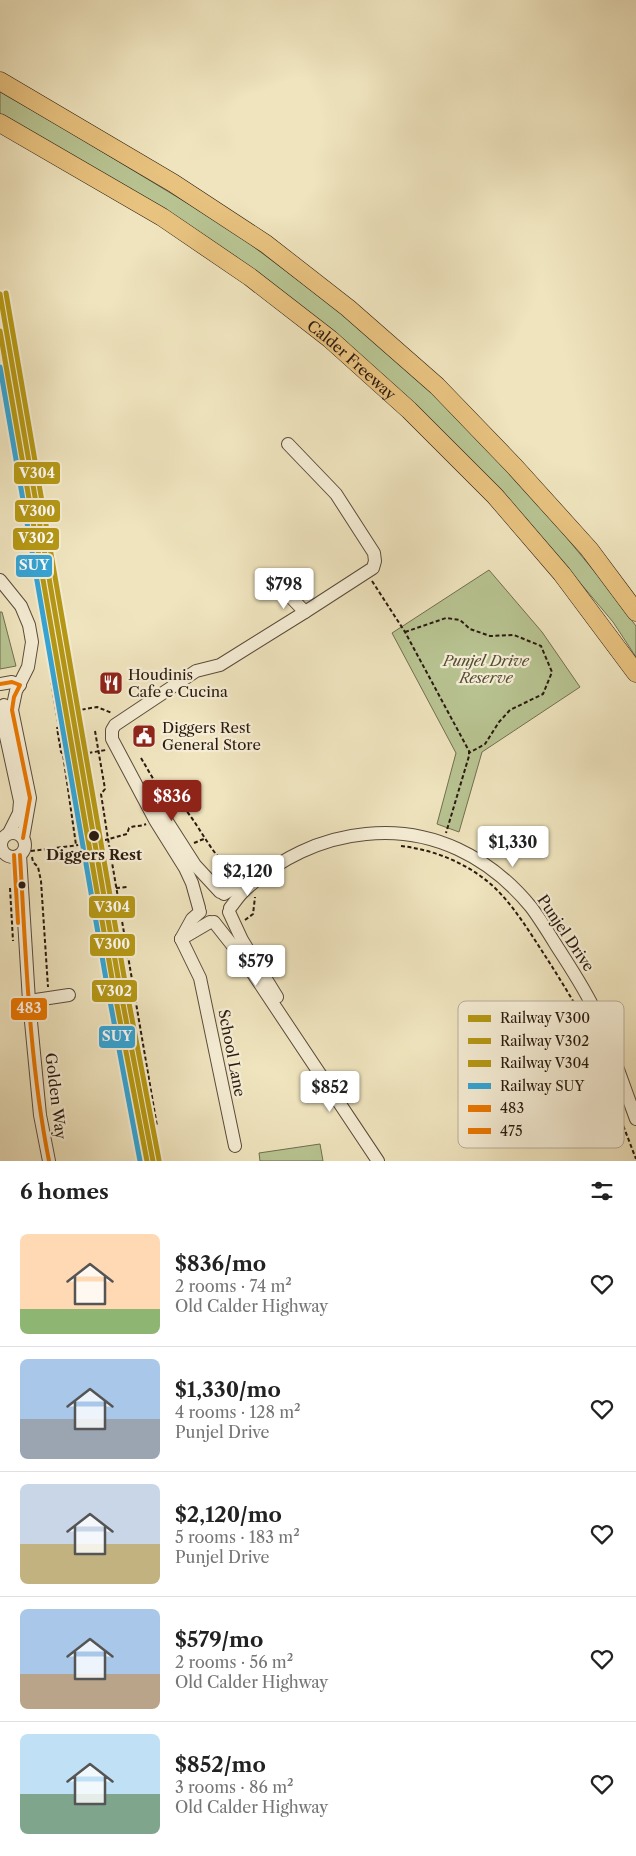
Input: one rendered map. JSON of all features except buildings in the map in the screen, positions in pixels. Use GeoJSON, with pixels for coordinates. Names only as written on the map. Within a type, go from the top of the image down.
{"type":"FeatureCollection","features":[{"type":"Feature","properties":{"kind":"highway"},"geometry":{"type":"LineString","coordinates":[[0,81],[173,183],[266,244],[348,308],[437,386],[515,467],[589,549],[636,612]]}},
{"type":"Feature","properties":{"kind":"highway","name":"Calder Freeway"},"geometry":{"type":"LineString","coordinates":[[1,124],[162,216],[250,277],[330,339],[408,410],[495,496],[562,574],[636,673]]}},
{"type":"Feature","properties":{"kind":"street"},"geometry":{"type":"LineString","coordinates":[[288,444],[336,494],[374,553],[374,565],[367,573],[220,665],[196,671],[115,725],[112,730],[112,745],[185,868],[192,883],[199,910],[204,918],[212,922],[244,960],[306,1050],[378,1161]]}},
{"type":"Feature","properties":{"kind":"street"},"geometry":{"type":"LineString","coordinates":[[0,580],[18,615],[25,638],[23,660],[4,704],[4,721],[20,801],[19,814],[3,841]]}},
{"type":"Feature","properties":{"kind":"street"},"geometry":{"type":"LineString","coordinates":[[0,580],[21,606],[31,632],[32,642],[30,660],[13,683],[14,697],[12,710],[30,798],[23,838],[26,853],[14,856],[8,855],[3,841]]}},
{"type":"Feature","properties":{"kind":"street"},"geometry":{"type":"LineString","coordinates":[[282,588],[305,612]]}},
{"type":"Feature","properties":{"kind":"street"},"geometry":{"type":"LineString","coordinates":[[112,745],[145,786],[195,865],[228,898],[230,910],[242,940],[268,980],[306,1050]]}},
{"type":"Feature","properties":{"kind":"street"},"geometry":{"type":"LineString","coordinates":[[3,841],[17,833],[23,838]]}},
{"type":"Feature","properties":{"kind":"street","name":"Punjel Drive"},"geometry":{"type":"LineString","coordinates":[[222,893],[253,881],[313,846],[354,835],[392,833],[413,835],[443,842],[469,853],[500,875],[533,909],[590,1001]]}},
{"type":"Feature","properties":{"kind":"street","name":"Golden Way"},"geometry":{"type":"LineString","coordinates":[[26,853],[29,1001],[40,1115],[50,1161]]}},
{"type":"Feature","properties":{"kind":"street","name":"Punjel Drive"},"geometry":{"type":"LineString","coordinates":[[230,910],[253,881]]}},
{"type":"Feature","properties":{"kind":"street"},"geometry":{"type":"LineString","coordinates":[[181,939],[199,910],[205,894],[210,892],[222,893]]}},
{"type":"Feature","properties":{"kind":"street"},"geometry":{"type":"LineString","coordinates":[[181,939],[212,922],[221,921],[230,910]]}},
{"type":"Feature","properties":{"kind":"street","name":"School Lane"},"geometry":{"type":"LineString","coordinates":[[181,939],[200,978],[235,1146]]}},
{"type":"Feature","properties":{"kind":"street"},"geometry":{"type":"LineString","coordinates":[[29,1001],[69,995]]}},
{"type":"Feature","properties":{"kind":"street","name":"Punjel Drive"},"geometry":{"type":"LineString","coordinates":[[624,1088],[636,1119]]}},
{"type":"Feature","properties":{"kind":"path"},"geometry":{"type":"LineString","coordinates":[[367,573],[405,632],[469,753],[443,842]]}},
{"type":"Feature","properties":{"kind":"path"},"geometry":{"type":"LineString","coordinates":[[405,632],[446,618],[460,620],[470,629],[490,636],[514,635],[541,646],[552,672],[544,694],[510,710],[499,722],[485,744],[469,753]]}},
{"type":"Feature","properties":{"kind":"path"},"geometry":{"type":"LineString","coordinates":[[51,681],[62,742],[60,745]]}},
{"type":"Feature","properties":{"kind":"path"},"geometry":{"type":"LineString","coordinates":[[56,714],[97,707],[114,714]]}},
{"type":"Feature","properties":{"kind":"path"},"geometry":{"type":"LineString","coordinates":[[59,728],[57,728],[61,752],[64,754],[76,845]]}},
{"type":"Feature","properties":{"kind":"path"},"geometry":{"type":"LineString","coordinates":[[95,731],[105,789],[101,794],[108,839],[157,1126]]}},
{"type":"Feature","properties":{"kind":"path"},"geometry":{"type":"LineString","coordinates":[[62,742],[69,741]]}},
{"type":"Feature","properties":{"kind":"path"},"geometry":{"type":"LineString","coordinates":[[82,754],[99,751],[112,745]]}},
{"type":"Feature","properties":{"kind":"path"},"geometry":{"type":"LineString","coordinates":[[141,758],[160,791],[180,803],[222,862],[233,872],[253,881],[259,893],[254,898],[255,908],[253,914],[250,918],[236,926]]}},
{"type":"Feature","properties":{"kind":"path"},"geometry":{"type":"LineString","coordinates":[[98,842],[127,834],[129,828],[135,825],[147,824]]}},
{"type":"Feature","properties":{"kind":"path"},"geometry":{"type":"LineString","coordinates":[[191,844],[206,838]]}},
{"type":"Feature","properties":{"kind":"path"},"geometry":{"type":"LineString","coordinates":[[26,853],[87,844]]}},
{"type":"Feature","properties":{"kind":"path"},"geometry":{"type":"LineString","coordinates":[[399,846],[431,852],[450,859],[499,892],[515,910],[573,1001]]}},
{"type":"Feature","properties":{"kind":"path"},"geometry":{"type":"LineString","coordinates":[[32,868],[38,868],[41,882],[49,998]]}},
{"type":"Feature","properties":{"kind":"path"},"geometry":{"type":"LineString","coordinates":[[116,888],[127,887]]}},
{"type":"Feature","properties":{"kind":"path"},"geometry":{"type":"LineString","coordinates":[[624,1128],[636,1159]]}},
{"type":"Feature","properties":{"kind":"green space"},"geometry":{"type":"Polygon","coordinates":[[[0,92],[230,229],[355,323],[453,411],[525,487],[603,582],[636,626],[636,657],[613,622],[524,516],[434,423],[359,357],[0,115],[0,92]]]}},
{"type":"Feature","properties":{"kind":"green space","name":"Punjel Drive Reserve"},"geometry":{"type":"Polygon","coordinates":[[[489,570],[542,632],[580,687],[482,752],[459,832],[437,824],[456,753],[392,633],[489,570]]]}},
{"type":"Feature","properties":{"kind":"green space"},"geometry":{"type":"Polygon","coordinates":[[[0,612],[2,612],[16,666],[0,669],[0,612]]]}},
{"type":"Feature","properties":{"kind":"green space"},"geometry":{"type":"Polygon","coordinates":[[[320,1144],[323,1161],[260,1161],[259,1153],[320,1144]]]}},
{"type":"Feature","properties":{"kind":"rail line","name":"V304"},"geometry":{"type":"LineString","coordinates":[[6,293],[125,982],[159,1160]]}},
{"type":"Feature","properties":{"kind":"rail line","name":"V300"},"geometry":{"type":"LineString","coordinates":[[0,294],[119,983],[153,1161]]}},
{"type":"Feature","properties":{"kind":"rail line","name":"V302"},"geometry":{"type":"LineString","coordinates":[[0,331],[113,984],[147,1161]]}},
{"type":"Feature","properties":{"kind":"rail line","name":"SUY"},"geometry":{"type":"LineString","coordinates":[[0,367],[107,985],[140,1161]]}},
{"type":"Feature","properties":{"kind":"transit line","name":"483"},"geometry":{"type":"LineString","coordinates":[[0,684],[12,682],[20,685],[14,697],[12,710],[30,798],[23,838]]}},
{"type":"Feature","properties":{"kind":"transit line","name":"475"},"geometry":{"type":"LineString","coordinates":[[14,855],[18,923]]}},
{"type":"Feature","properties":{"kind":"transit line","name":"483"},"geometry":{"type":"LineString","coordinates":[[20,855],[33,1047],[42,1123],[49,1161]]}},
{"type":"Feature","properties":{"kind":"place","name":"Houdinis Cafe e Cucina"},"geometry":{"type":"Point","coordinates":[111,683]}},
{"type":"Feature","properties":{"kind":"place","name":"Diggers Rest General Store"},"geometry":{"type":"Point","coordinates":[144,736]}},
{"type":"Feature","properties":{"kind":"place","name":"Diggers Rest"},"geometry":{"type":"Point","coordinates":[94,836]}}]}
